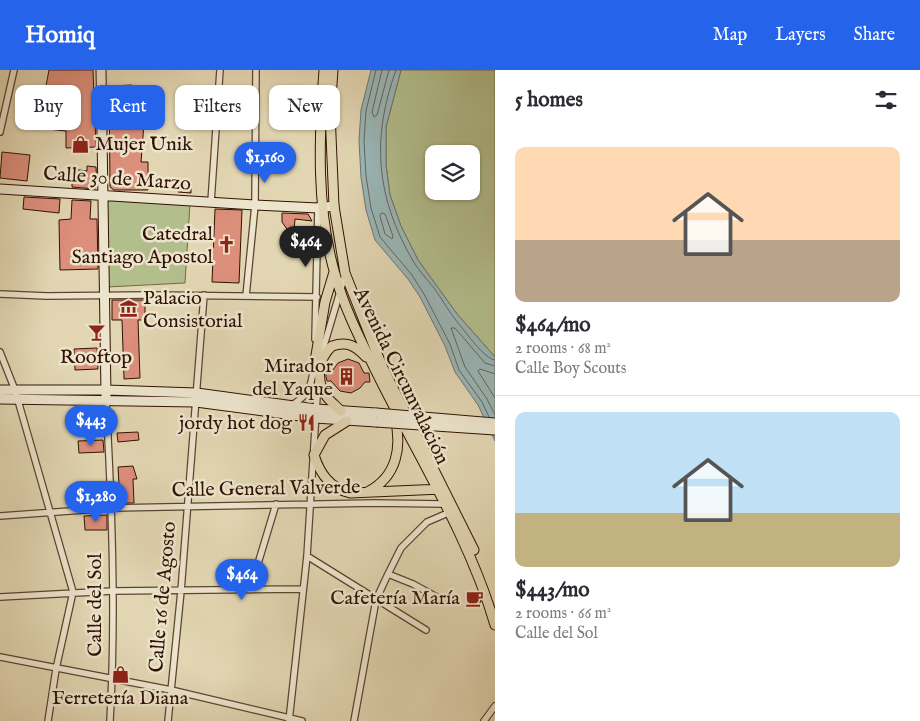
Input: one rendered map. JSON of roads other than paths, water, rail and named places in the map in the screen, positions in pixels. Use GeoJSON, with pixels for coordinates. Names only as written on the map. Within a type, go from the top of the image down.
{"type":"FeatureCollection","features":[{"type":"Feature","properties":{"kind":"main road","name":"Calle del Sol"},"geometry":{"type":"LineString","coordinates":[[101,70],[106,400]]}},
{"type":"Feature","properties":{"kind":"main road","name":"Avenida Circunvalación"},"geometry":{"type":"LineString","coordinates":[[324,70],[321,111],[322,172],[320,207],[334,272],[376,372],[469,539],[495,604]]}},
{"type":"Feature","properties":{"kind":"main road","name":"Avenida Circunvalación"},"geometry":{"type":"LineString","coordinates":[[333,70],[330,112],[334,206],[345,272],[382,366],[440,489],[443,504],[464,542],[485,591],[495,625]]}},
{"type":"Feature","properties":{"kind":"main road","name":"Calle 30 de Marzo"},"geometry":{"type":"LineString","coordinates":[[0,189],[255,205],[334,206]]}},
{"type":"Feature","properties":{"kind":"main road"},"geometry":{"type":"LineString","coordinates":[[334,272],[326,302],[317,368],[326,396],[341,411]]}},
{"type":"Feature","properties":{"kind":"main road"},"geometry":{"type":"LineString","coordinates":[[317,368],[332,346],[346,344],[352,345],[361,352],[376,372]]}},
{"type":"Feature","properties":{"kind":"main road"},"geometry":{"type":"LineString","coordinates":[[0,390],[16,394],[106,400],[196,398],[316,413],[341,411],[376,418],[495,430]]}},
{"type":"Feature","properties":{"kind":"main road"},"geometry":{"type":"LineString","coordinates":[[0,399],[16,394],[106,390],[291,405],[347,420],[376,418],[495,423]]}},
{"type":"Feature","properties":{"kind":"main road"},"geometry":{"type":"LineString","coordinates":[[368,491],[377,486],[389,474],[398,451],[398,431],[392,403]]}},
{"type":"Feature","properties":{"kind":"main road"},"geometry":{"type":"LineString","coordinates":[[347,420],[325,435],[314,455],[321,473],[334,486],[350,493],[440,489]]}},
{"type":"Feature","properties":{"kind":"street"},"geometry":{"type":"LineString","coordinates":[[0,132],[14,70]]}},
{"type":"Feature","properties":{"kind":"street"},"geometry":{"type":"LineString","coordinates":[[211,202],[220,70]]}},
{"type":"Feature","properties":{"kind":"street"},"geometry":{"type":"LineString","coordinates":[[246,296],[255,205],[256,70]]}},
{"type":"Feature","properties":{"kind":"street"},"geometry":{"type":"LineString","coordinates":[[0,91],[9,93]]}},
{"type":"Feature","properties":{"kind":"street"},"geometry":{"type":"LineString","coordinates":[[289,719],[307,556],[314,455],[320,207]]}},
{"type":"Feature","properties":{"kind":"street"},"geometry":{"type":"LineString","coordinates":[[291,405],[304,398],[310,390],[345,272]]}},
{"type":"Feature","properties":{"kind":"street"},"geometry":{"type":"LineString","coordinates":[[0,294],[47,296],[204,295],[317,297]]}},
{"type":"Feature","properties":{"kind":"street","name":"Calle 16 de Agosto"},"geometry":{"type":"LineString","coordinates":[[168,721],[181,591],[186,507],[204,295]]}},
{"type":"Feature","properties":{"kind":"street"},"geometry":{"type":"LineString","coordinates":[[0,352],[16,394],[73,592],[56,669],[48,721]]}},
{"type":"Feature","properties":{"kind":"street","name":"Calle del Sol"},"geometry":{"type":"LineString","coordinates":[[106,400],[112,508],[113,591],[110,721]]}},
{"type":"Feature","properties":{"kind":"street"},"geometry":{"type":"LineString","coordinates":[[250,590],[276,504]]}},
{"type":"Feature","properties":{"kind":"street","name":"Calle General Valverde"},"geometry":{"type":"LineString","coordinates":[[0,516],[112,508],[276,504],[443,504]]}},
{"type":"Feature","properties":{"kind":"street"},"geometry":{"type":"LineString","coordinates":[[354,721],[376,600],[401,548],[427,522],[448,513]]}},
{"type":"Feature","properties":{"kind":"street"},"geometry":{"type":"LineString","coordinates":[[307,556],[426,630]]}},
{"type":"Feature","properties":{"kind":"street"},"geometry":{"type":"LineString","coordinates":[[388,574],[413,584],[442,600]]}},
{"type":"Feature","properties":{"kind":"street"},"geometry":{"type":"LineString","coordinates":[[0,597],[73,592],[302,589]]}},
{"type":"Feature","properties":{"kind":"street"},"geometry":{"type":"LineString","coordinates":[[0,657],[171,690],[302,721]]}},
{"type":"Feature","properties":{"kind":"street"},"geometry":{"type":"LineString","coordinates":[[484,721],[495,706]]}},
{"type":"Feature","properties":{"kind":"water"},"geometry":{"type":"Polygon","coordinates":[[[371,70],[401,70],[386,127],[386,165],[390,195],[401,226],[418,260],[457,314],[495,357],[495,441],[478,405],[455,372],[445,346],[420,297],[408,279],[375,240],[366,210],[361,177],[359,141],[361,110],[371,70]]]}},
{"type":"Feature","properties":{"kind":"place","name":"Mujer Unik"},"geometry":{"type":"Point","coordinates":[81,144]}},
{"type":"Feature","properties":{"kind":"place","name":"Catedral Santiago Apostol"},"geometry":{"type":"Point","coordinates":[227,245]}},
{"type":"Feature","properties":{"kind":"place","name":"Palacio Consistorial"},"geometry":{"type":"Point","coordinates":[129,309]}},
{"type":"Feature","properties":{"kind":"place","name":"Rooftop"},"geometry":{"type":"Point","coordinates":[96,333]}},
{"type":"Feature","properties":{"kind":"place","name":"Mirador del Yaque"},"geometry":{"type":"Point","coordinates":[347,377]}},
{"type":"Feature","properties":{"kind":"place","name":"jordy hot dog"},"geometry":{"type":"Point","coordinates":[306,423]}},
{"type":"Feature","properties":{"kind":"place","name":"Cafetería María"},"geometry":{"type":"Point","coordinates":[474,598]}},
{"type":"Feature","properties":{"kind":"place","name":"Ferretería Diana"},"geometry":{"type":"Point","coordinates":[120,674]}}]}
